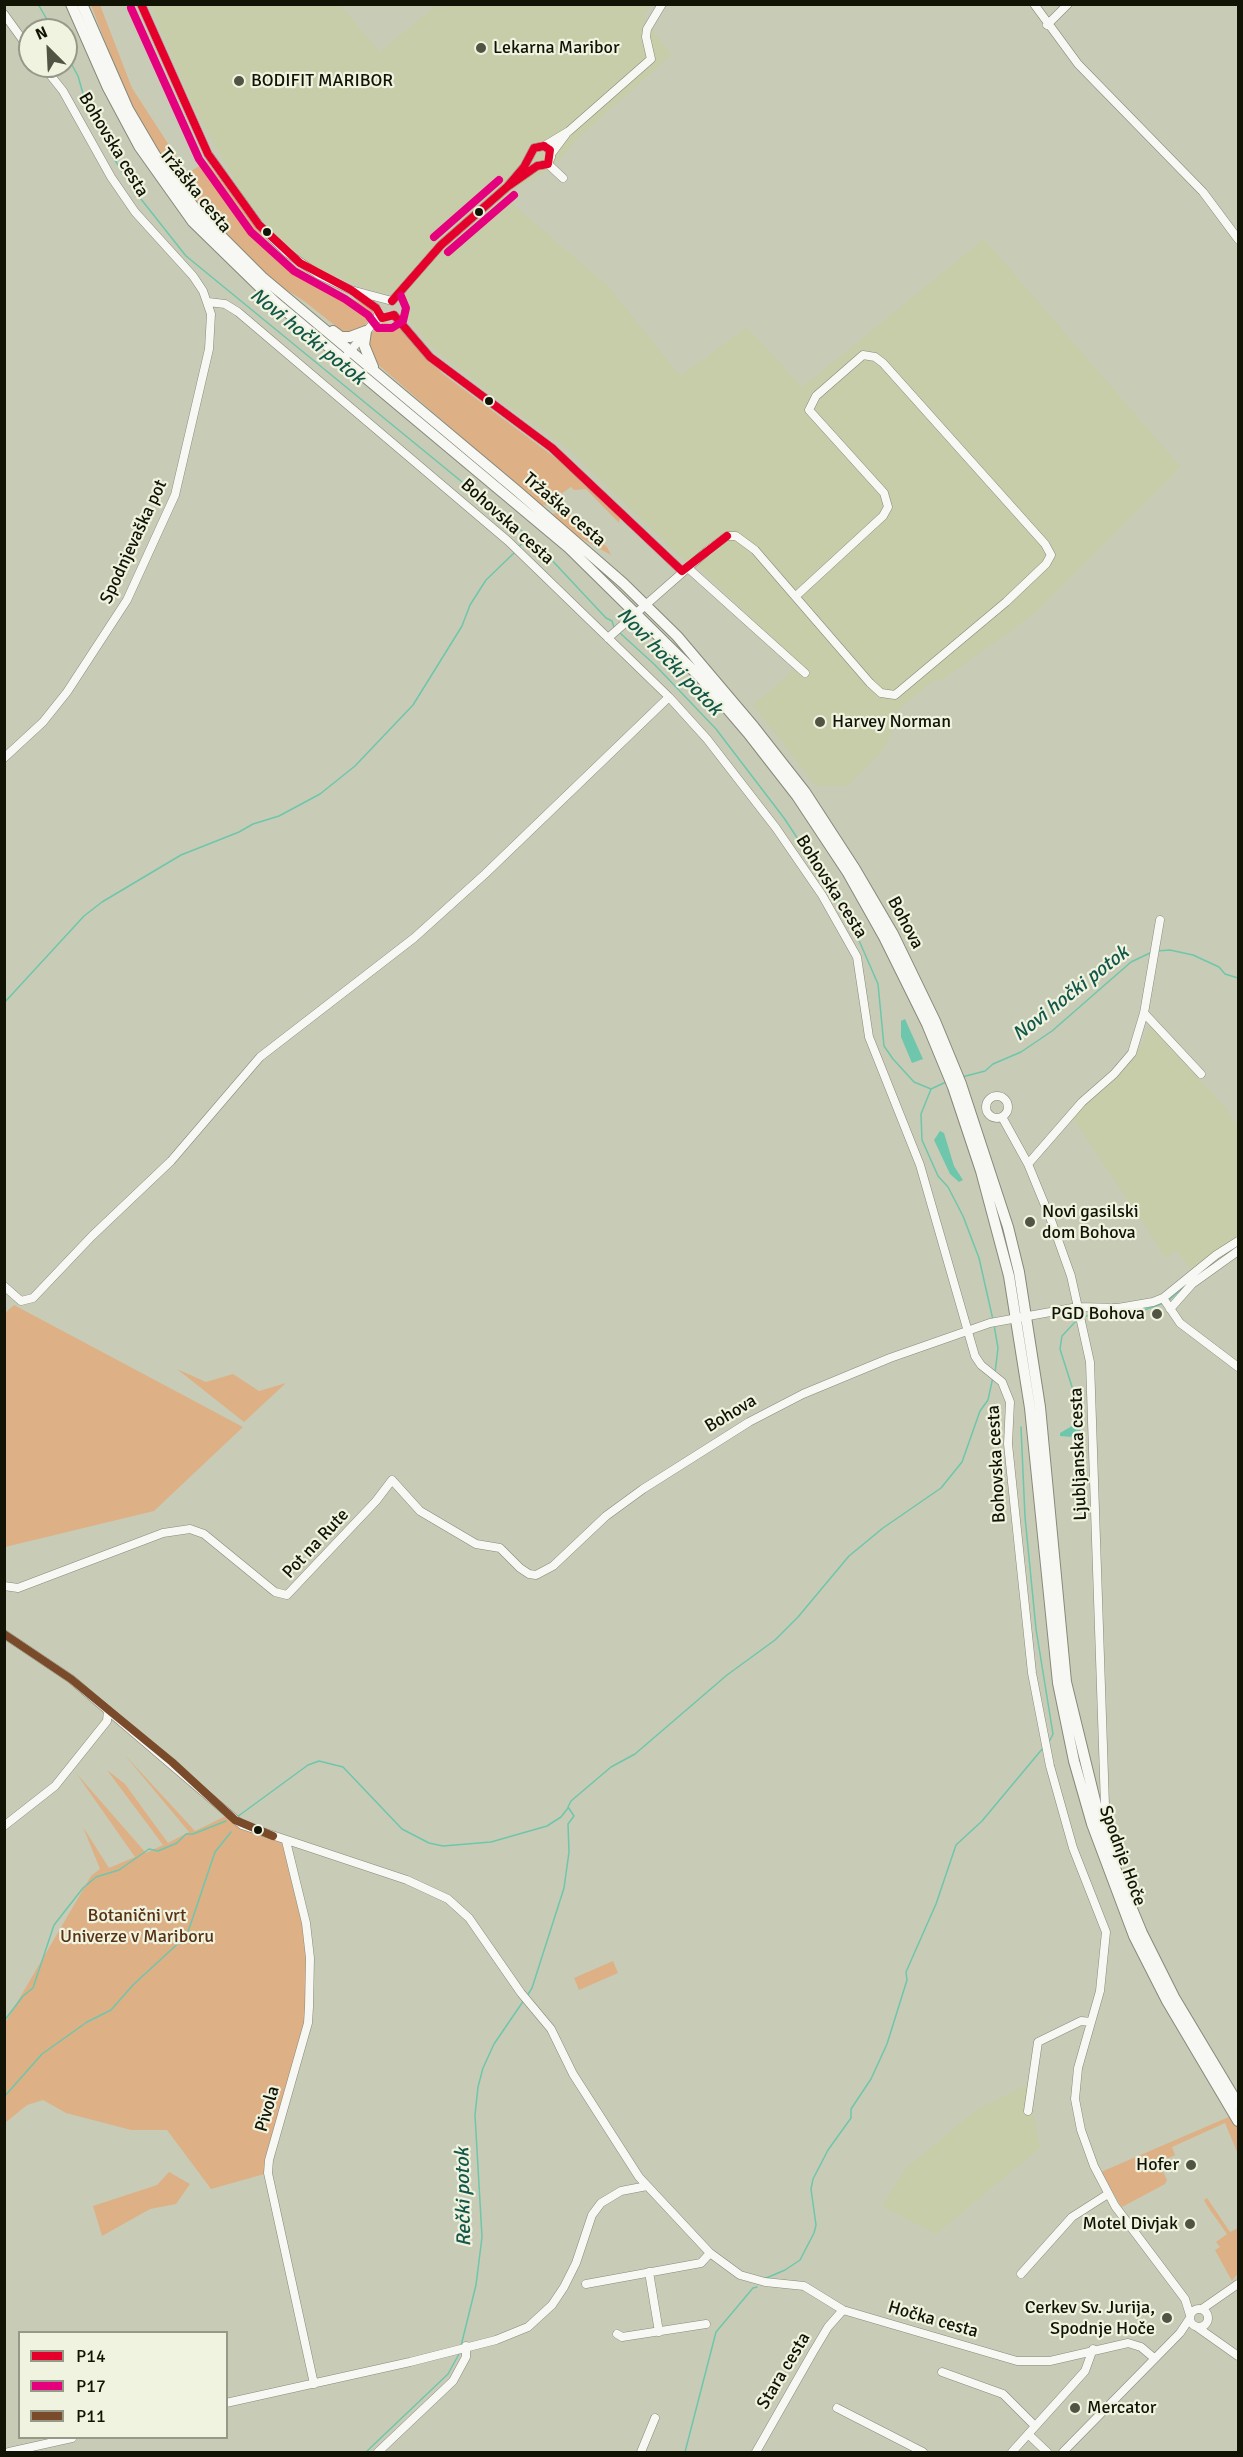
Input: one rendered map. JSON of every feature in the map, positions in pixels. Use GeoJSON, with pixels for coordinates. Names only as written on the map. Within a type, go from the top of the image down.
{"type":"FeatureCollection","features":[{"type":"Feature","properties":{"kind":"main road","name":"Tržaška cesta"},"geometry":{"type":"LineString","coordinates":[[71,4],[121,114],[168,189],[193,222],[275,302],[347,355],[374,370],[516,490],[640,608]]}},
{"type":"Feature","properties":{"kind":"main road","name":"Tržaška cesta"},"geometry":{"type":"LineString","coordinates":[[82,4],[128,109],[173,182],[199,214],[262,277],[312,320],[347,355],[640,608]]}},
{"type":"Feature","properties":{"kind":"main road"},"geometry":{"type":"LineString","coordinates":[[88,4],[91,22]]}},
{"type":"Feature","properties":{"kind":"main road"},"geometry":{"type":"LineString","coordinates":[[312,320],[323,323],[341,337],[350,337],[366,331],[364,345],[374,370]]}},
{"type":"Feature","properties":{"kind":"main road","name":"Bohova"},"geometry":{"type":"LineString","coordinates":[[640,608],[748,732],[822,833],[884,937],[952,1072],[1008,1227],[1027,1316],[1040,1407],[1051,1576]]}},
{"type":"Feature","properties":{"kind":"main road","name":"Bohova"},"geometry":{"type":"LineString","coordinates":[[957,1086],[998,1231],[1015,1318],[1030,1408],[1051,1576]]}},
{"type":"Feature","properties":{"kind":"main road","name":"Spodnje Hoče"},"geometry":{"type":"LineString","coordinates":[[1051,1576],[1066,1682],[1083,1759],[1115,1868],[1142,1933],[1174,1997],[1239,2104]]}},
{"type":"Feature","properties":{"kind":"main road","name":"Spodnje Hoče"},"geometry":{"type":"LineString","coordinates":[[1051,1576],[1058,1683],[1074,1761],[1107,1871],[1134,1936],[1162,1992],[1239,2121]]}},
{"type":"Feature","properties":{"kind":"street","name":"Tržaška cesta"},"geometry":{"type":"LineString","coordinates":[[141,4],[200,138],[241,202],[286,252],[319,275],[351,290]]}},
{"type":"Feature","properties":{"kind":"street"},"geometry":{"type":"LineString","coordinates":[[507,187],[530,157],[534,148],[544,146],[569,131],[651,59],[647,29],[662,4]]}},
{"type":"Feature","properties":{"kind":"street"},"geometry":{"type":"LineString","coordinates":[[1034,4],[1047,25],[1078,64],[1203,192],[1239,239]]}},
{"type":"Feature","properties":{"kind":"street"},"geometry":{"type":"LineString","coordinates":[[1047,25],[1068,4]]}},
{"type":"Feature","properties":{"kind":"street"},"geometry":{"type":"LineString","coordinates":[[4,14],[18,33]]}},
{"type":"Feature","properties":{"kind":"street","name":"Bohovska cesta"},"geometry":{"type":"LineString","coordinates":[[53,78],[63,91],[111,177],[135,212],[193,276],[208,302],[225,304],[238,312],[517,549],[610,636],[707,738],[776,828],[822,895],[856,957],[869,1037],[920,1165],[975,1356],[990,1373],[1002,1382],[1010,1402],[1008,1444],[1032,1673],[1050,1766],[1073,1848],[1106,1932],[1102,1983],[1078,2067],[1075,2099],[1087,2147],[1108,2194],[1137,2239],[1185,2299],[1200,2309]]}},
{"type":"Feature","properties":{"kind":"street"},"geometry":{"type":"LineString","coordinates":[[548,164],[551,154],[569,131]]}},
{"type":"Feature","properties":{"kind":"street"},"geometry":{"type":"LineString","coordinates":[[544,146],[551,154]]}},
{"type":"Feature","properties":{"kind":"street"},"geometry":{"type":"LineString","coordinates":[[530,157],[537,166]]}},
{"type":"Feature","properties":{"kind":"street"},"geometry":{"type":"LineString","coordinates":[[392,301],[441,245],[507,187],[537,166],[548,164]]}},
{"type":"Feature","properties":{"kind":"street"},"geometry":{"type":"LineString","coordinates":[[548,164],[563,178]]}},
{"type":"Feature","properties":{"kind":"street"},"geometry":{"type":"LineString","coordinates":[[351,290],[392,301]]}},
{"type":"Feature","properties":{"kind":"street"},"geometry":{"type":"LineString","coordinates":[[351,290],[388,318],[394,315],[396,309],[392,301]]}},
{"type":"Feature","properties":{"kind":"street"},"geometry":{"type":"LineString","coordinates":[[347,355],[378,312],[382,299]]}},
{"type":"Feature","properties":{"kind":"street","name":"Spodnjevaška pot"},"geometry":{"type":"LineString","coordinates":[[4,758],[43,722],[93,653],[127,600],[175,495],[209,349],[211,314],[208,302]]}},
{"type":"Feature","properties":{"kind":"street","name":"Tržaška cesta"},"geometry":{"type":"LineString","coordinates":[[394,315],[430,357],[552,448],[685,569],[805,673]]}},
{"type":"Feature","properties":{"kind":"street"},"geometry":{"type":"LineString","coordinates":[[610,636],[685,569],[727,536],[736,536],[747,542],[870,683],[882,693],[895,694],[1006,602],[1046,564],[1051,555],[1045,544],[883,363],[875,357],[863,356],[816,396],[809,410],[884,493],[888,507],[883,516],[796,596]]}},
{"type":"Feature","properties":{"kind":"street"},"geometry":{"type":"LineString","coordinates":[[4,1286],[26,1302],[171,1161],[260,1056],[414,938],[485,874],[669,697]]}},
{"type":"Feature","properties":{"kind":"street"},"geometry":{"type":"LineString","coordinates":[[1028,1164],[1082,1102],[1125,1062],[1136,1044],[1144,1013],[1160,920]]}},
{"type":"Feature","properties":{"kind":"street"},"geometry":{"type":"LineString","coordinates":[[1144,1013],[1201,1074]]}},
{"type":"Feature","properties":{"kind":"street","name":"Ljubljanska cesta"},"geometry":{"type":"LineString","coordinates":[[1002,1118],[1028,1164],[1071,1276],[1090,1362],[1105,1806]]}},
{"type":"Feature","properties":{"kind":"street","name":"Bohova"},"geometry":{"type":"LineString","coordinates":[[500,1548],[529,1574],[544,1572],[606,1516],[640,1490],[748,1422],[842,1377],[967,1329],[1001,1320],[1078,1307],[1167,1303],[1216,1255],[1239,1241]]}},
{"type":"Feature","properties":{"kind":"street"},"geometry":{"type":"LineString","coordinates":[[1239,1251],[1167,1303],[1180,1323],[1239,1367]]}},
{"type":"Feature","properties":{"kind":"street","name":"Pot na Rute"},"geometry":{"type":"LineString","coordinates":[[4,1586],[18,1588],[163,1533],[190,1529],[204,1534],[265,1585],[281,1595],[287,1595],[376,1501],[392,1480],[426,1515],[476,1544],[500,1548]]}},
{"type":"Feature","properties":{"kind":"street"},"geometry":{"type":"LineString","coordinates":[[4,1634],[45,1660],[108,1710],[172,1762],[235,1820],[286,1841]]}},
{"type":"Feature","properties":{"kind":"street"},"geometry":{"type":"LineString","coordinates":[[4,1826],[55,1786],[107,1720],[108,1710]]}},
{"type":"Feature","properties":{"kind":"street","name":"Hočka cesta"},"geometry":{"type":"LineString","coordinates":[[286,1841],[429,1888],[448,1899],[469,1918],[521,1993],[551,2028],[573,2074],[601,2121],[647,2186],[710,2253],[740,2275],[754,2280],[803,2286],[843,2310],[1017,2361],[1050,2361],[1093,2349],[1135,2343],[1154,2358]]}},
{"type":"Feature","properties":{"kind":"street","name":"Pivola"},"geometry":{"type":"LineString","coordinates":[[286,1841],[306,1923],[310,1958],[309,2007],[308,2023],[275,2137],[268,2173],[314,2384]]}},
{"type":"Feature","properties":{"kind":"street"},"geometry":{"type":"LineString","coordinates":[[1029,2111],[1038,2042],[1081,2021],[1091,2022]]}},
{"type":"Feature","properties":{"kind":"street"},"geometry":{"type":"LineString","coordinates":[[228,2403],[314,2384],[516,2333],[539,2318],[564,2287],[576,2263],[592,2215],[601,2203],[621,2191],[647,2186]]}},
{"type":"Feature","properties":{"kind":"street"},"geometry":{"type":"LineString","coordinates":[[1021,2274],[1072,2217],[1108,2194]]}},
{"type":"Feature","properties":{"kind":"street"},"geometry":{"type":"LineString","coordinates":[[586,2284],[701,2263],[710,2253]]}},
{"type":"Feature","properties":{"kind":"street"},"geometry":{"type":"LineString","coordinates":[[649,2272],[659,2332]]}},
{"type":"Feature","properties":{"kind":"street"},"geometry":{"type":"LineString","coordinates":[[1063,2452],[1180,2333],[1190,2316],[1239,2284]]}},
{"type":"Feature","properties":{"kind":"street"},"geometry":{"type":"LineString","coordinates":[[1180,2333],[1207,2320],[1228,2293]]}},
{"type":"Feature","properties":{"kind":"street","name":"Bohovska cesta"},"geometry":{"type":"LineString","coordinates":[[1185,2299],[1190,2316],[1197,2326],[1239,2356]]}},
{"type":"Feature","properties":{"kind":"street"},"geometry":{"type":"LineString","coordinates":[[1200,2309],[1222,2344]]}},
{"type":"Feature","properties":{"kind":"street","name":"Stara cesta"},"geometry":{"type":"LineString","coordinates":[[756,2452],[828,2327],[843,2310]]}},
{"type":"Feature","properties":{"kind":"street"},"geometry":{"type":"LineString","coordinates":[[617,2334],[622,2337],[706,2324]]}},
{"type":"Feature","properties":{"kind":"street"},"geometry":{"type":"LineString","coordinates":[[378,2452],[453,2380],[466,2357],[465,2346]]}},
{"type":"Feature","properties":{"kind":"street"},"geometry":{"type":"LineString","coordinates":[[1012,2452],[1085,2371],[1093,2349]]}},
{"type":"Feature","properties":{"kind":"street"},"geometry":{"type":"LineString","coordinates":[[942,2372],[1003,2394],[1035,2426]]}},
{"type":"Feature","properties":{"kind":"street"},"geometry":{"type":"LineString","coordinates":[[837,2408],[923,2452]]}},
{"type":"Feature","properties":{"kind":"street"},"geometry":{"type":"LineString","coordinates":[[641,2452],[655,2418]]}},
{"type":"Feature","properties":{"kind":"street"},"geometry":{"type":"LineString","coordinates":[[1028,2434],[1047,2452]]}},
{"type":"Feature","properties":{"kind":"street"},"geometry":{"type":"LineString","coordinates":[[9,2452],[68,2439]]}},
{"type":"Feature","properties":{"kind":"shaded area"},"geometry":{"type":"Polygon","coordinates":[[[150,5],[340,5],[380,52],[436,5],[651,5],[643,16],[671,55],[575,141],[563,157],[543,174],[520,186],[507,199],[609,287],[680,376],[747,327],[802,387],[984,239],[1181,467],[1034,614],[941,681],[935,679],[888,719],[892,731],[886,747],[847,786],[816,786],[753,705],[800,665],[700,569],[681,558],[567,448],[500,401],[429,345],[406,316],[402,303],[395,294],[374,291],[324,272],[305,260],[277,236],[241,192],[195,109],[150,5]]]}},
{"type":"Feature","properties":{"kind":"shaded area"},"geometry":{"type":"Polygon","coordinates":[[[1149,1025],[1225,1107],[1238,1128],[1238,1237],[1191,1269],[1176,1250],[1166,1258],[1073,1118],[1085,1102],[1144,1043],[1149,1025]]]}},
{"type":"Feature","properties":{"kind":"shaded area"},"geometry":{"type":"Polygon","coordinates":[[[1028,2084],[1040,2148],[936,2234],[882,2206],[905,2169],[976,2110],[1028,2084]]]}},
{"type":"Feature","properties":{"kind":"green space"},"geometry":{"type":"Polygon","coordinates":[[[91,5],[100,5],[132,88],[187,173],[207,162],[277,254],[313,280],[371,308],[373,314],[362,329],[351,333],[343,332],[282,287],[249,259],[196,204],[151,140],[128,101],[91,5]]]}},
{"type":"Feature","properties":{"kind":"green space"},"geometry":{"type":"Polygon","coordinates":[[[383,322],[396,325],[443,374],[561,462],[620,518],[619,523],[586,489],[574,490],[571,487],[555,498],[558,503],[552,506],[541,505],[534,500],[375,362],[367,342],[371,333],[383,322]]]}},
{"type":"Feature","properties":{"kind":"green space"},"geometry":{"type":"Polygon","coordinates":[[[562,510],[573,516],[607,547],[611,555],[568,531],[551,515],[562,510]]]}},
{"type":"Feature","properties":{"kind":"green space"},"geometry":{"type":"Polygon","coordinates":[[[14,1305],[243,1427],[154,1511],[5,1547],[4,1314],[14,1305]]]}},
{"type":"Feature","properties":{"kind":"green space"},"geometry":{"type":"Polygon","coordinates":[[[177,1369],[206,1382],[233,1374],[259,1391],[286,1383],[244,1422],[177,1369]]]}},
{"type":"Feature","properties":{"kind":"green space","name":"Botanični vrt Univerze v Mariboru"},"geometry":{"type":"Polygon","coordinates":[[[124,1754],[195,1831],[228,1815],[286,1841],[306,1923],[309,2007],[268,2173],[211,2189],[167,2130],[131,2130],[66,2113],[43,2100],[27,2105],[5,2123],[5,2023],[91,1876],[100,1869],[83,1827],[109,1868],[135,1857],[76,1773],[146,1853],[163,1845],[107,1770],[125,1784],[168,1843],[189,1832],[124,1754]]]}},
{"type":"Feature","properties":{"kind":"green space"},"geometry":{"type":"Polygon","coordinates":[[[613,1961],[618,1973],[579,1990],[574,1978],[613,1961]]]}},
{"type":"Feature","properties":{"kind":"green space"},"geometry":{"type":"Polygon","coordinates":[[[1231,2116],[1238,2129],[1238,2154],[1225,2123],[1172,2147],[1175,2155],[1159,2163],[1167,2180],[1165,2184],[1122,2207],[1101,2172],[1231,2116]]]}},
{"type":"Feature","properties":{"kind":"green space"},"geometry":{"type":"Polygon","coordinates":[[[169,2172],[190,2184],[176,2204],[150,2209],[102,2236],[93,2206],[157,2185],[169,2172]]]}},
{"type":"Feature","properties":{"kind":"green space"},"geometry":{"type":"Polygon","coordinates":[[[1207,2198],[1230,2232],[1238,2228],[1238,2273],[1232,2281],[1215,2250],[1220,2247],[1216,2242],[1227,2234],[1204,2200],[1207,2198]]]}},
{"type":"Feature","properties":{"kind":"water"},"geometry":{"type":"Polygon","coordinates":[[[905,1019],[923,1059],[912,1063],[901,1037],[901,1021],[905,1019]]]}},
{"type":"Feature","properties":{"kind":"water"},"geometry":{"type":"Polygon","coordinates":[[[940,1131],[944,1133],[954,1166],[963,1180],[959,1182],[950,1174],[934,1140],[940,1131]]]}},
{"type":"Feature","properties":{"kind":"water"},"geometry":{"type":"Polygon","coordinates":[[[1082,1412],[1083,1421],[1080,1431],[1072,1437],[1060,1436],[1060,1433],[1072,1426],[1082,1412]]]}},
{"type":"Feature","properties":{"kind":"waterway","name":"Novi hočki potok"},"geometry":{"type":"LineString","coordinates":[[38,4],[46,18]]}},
{"type":"Feature","properties":{"kind":"waterway","name":"Novi hočki potok"},"geometry":{"type":"LineString","coordinates":[[78,76],[88,111],[113,157],[133,189],[186,256],[533,540],[606,618],[612,621],[614,627]]}},
{"type":"Feature","properties":{"kind":"waterway"},"geometry":{"type":"LineString","coordinates":[[519,547],[527,537]]}},
{"type":"Feature","properties":{"kind":"waterway"},"geometry":{"type":"LineString","coordinates":[[4,1003],[84,916],[102,902],[181,855],[239,832],[253,824],[279,816],[320,794],[355,766],[413,705],[462,626],[470,605],[486,580],[514,553]]}},
{"type":"Feature","properties":{"kind":"waterway","name":"Novi hočki potok"},"geometry":{"type":"LineString","coordinates":[[620,633],[655,665],[716,729],[784,818],[847,913],[878,984],[884,1046],[893,1059],[914,1082],[931,1089],[946,1082]]}},
{"type":"Feature","properties":{"kind":"waterway","name":"Novi hočki potok"},"geometry":{"type":"LineString","coordinates":[[1157,951],[1170,950],[1193,955],[1219,967],[1225,974],[1238,978]]}},
{"type":"Feature","properties":{"kind":"waterway","name":"Novi hočki potok"},"geometry":{"type":"LineString","coordinates":[[962,1077],[985,1071],[993,1064],[1021,1052],[1052,1031],[1131,962],[1152,952]]}},
{"type":"Feature","properties":{"kind":"waterway"},"geometry":{"type":"LineString","coordinates":[[931,1089],[921,1114],[922,1140],[938,1176],[948,1187],[963,1216],[979,1258],[993,1320]]}},
{"type":"Feature","properties":{"kind":"waterway"},"geometry":{"type":"LineString","coordinates":[[1168,1301],[1187,1284]]}},
{"type":"Feature","properties":{"kind":"waterway"},"geometry":{"type":"LineString","coordinates":[[1086,1316],[1144,1310],[1164,1303]]}},
{"type":"Feature","properties":{"kind":"waterway"},"geometry":{"type":"LineString","coordinates":[[1076,1321],[1062,1336],[1060,1349],[1080,1412]]}},
{"type":"Feature","properties":{"kind":"waterway"},"geometry":{"type":"LineString","coordinates":[[994,1325],[998,1348],[995,1373]]}},
{"type":"Feature","properties":{"kind":"waterway"},"geometry":{"type":"LineString","coordinates":[[527,1996],[532,1988],[564,1888],[569,1852],[568,1824],[574,1816],[568,1807],[571,1801],[611,1767],[635,1754],[727,1675],[775,1640],[798,1617],[849,1556],[883,1528],[941,1488],[962,1462],[980,1411],[988,1400],[993,1377]]}},
{"type":"Feature","properties":{"kind":"waterway"},"geometry":{"type":"LineString","coordinates":[[1021,1427],[1025,1517],[1036,1629],[1053,1734],[1049,1742]]}},
{"type":"Feature","properties":{"kind":"waterway"},"geometry":{"type":"LineString","coordinates":[[764,2279],[785,2270],[800,2260],[814,2233],[816,2225],[811,2189],[813,2179],[828,2150],[851,2118],[851,2109],[871,2079],[887,2044],[907,1980],[906,1972],[936,1904],[956,1845],[982,1821],[1043,1748]]}},
{"type":"Feature","properties":{"kind":"waterway"},"geometry":{"type":"LineString","coordinates":[[237,1817],[308,1765],[319,1761],[343,1767],[402,1829],[429,1843],[443,1846],[491,1842],[547,1826],[561,1817],[568,1808]]}},
{"type":"Feature","properties":{"kind":"waterway"},"geometry":{"type":"LineString","coordinates":[[4,2021],[23,1996],[33,1988],[54,1925],[83,1888],[96,1877],[119,1870],[149,1849],[158,1851],[177,1843],[186,1834],[193,1834],[226,1821]]}},
{"type":"Feature","properties":{"kind":"waterway"},"geometry":{"type":"LineString","coordinates":[[4,2097],[42,2054],[87,2022],[111,2010],[133,1985],[184,1938],[215,1852],[231,1832]]}},
{"type":"Feature","properties":{"kind":"waterway","name":"Rečki potok"},"geometry":{"type":"LineString","coordinates":[[461,2346],[476,2285],[482,2237],[475,2115],[478,2087],[483,2068],[494,2044],[524,2000]]}},
{"type":"Feature","properties":{"kind":"waterway"},"geometry":{"type":"LineString","coordinates":[[685,2452],[716,2332],[753,2288],[757,2287]]}},
{"type":"Feature","properties":{"kind":"waterway","name":"Rečki potok"},"geometry":{"type":"LineString","coordinates":[[366,2452],[448,2374],[459,2354]]}},
{"type":"Feature","properties":{"kind":"transit line","name":"P14"},"geometry":{"type":"LineString","coordinates":[[141,4],[208,154],[259,225],[300,263],[351,290],[376,308],[382,318],[394,315]]}},
{"type":"Feature","properties":{"kind":"transit line","name":"P17"},"geometry":{"type":"LineString","coordinates":[[131,8],[199,159],[251,232],[294,271],[345,299],[368,315],[378,328],[392,328],[403,321],[406,308],[401,296]]}},
{"type":"Feature","properties":{"kind":"transit line","name":"P14"},"geometry":{"type":"LineString","coordinates":[[544,146],[550,150],[548,164],[537,166],[507,187],[524,167],[534,148],[544,146]]}},
{"type":"Feature","properties":{"kind":"transit line","name":"P17"},"geometry":{"type":"LineString","coordinates":[[434,237],[499,180]]}},
{"type":"Feature","properties":{"kind":"transit line","name":"P14"},"geometry":{"type":"LineString","coordinates":[[392,301],[441,245],[507,187]]}},
{"type":"Feature","properties":{"kind":"transit line","name":"P17"},"geometry":{"type":"LineString","coordinates":[[448,252],[514,195]]}},
{"type":"Feature","properties":{"kind":"transit line","name":"P14"},"geometry":{"type":"LineString","coordinates":[[394,315],[430,357],[552,448],[682,571]]}},
{"type":"Feature","properties":{"kind":"transit line","name":"P14"},"geometry":{"type":"LineString","coordinates":[[682,571],[727,536]]}},
{"type":"Feature","properties":{"kind":"transit line","name":"P11"},"geometry":{"type":"LineString","coordinates":[[4,1634],[71,1679],[172,1762],[235,1820],[273,1836]]}},
{"type":"Feature","properties":{"kind":"place","name":"Lekarna Maribor"},"geometry":{"type":"Point","coordinates":[481,48]}},
{"type":"Feature","properties":{"kind":"place","name":"BODIFIT MARIBOR"},"geometry":{"type":"Point","coordinates":[239,81]}},
{"type":"Feature","properties":{"kind":"place","name":"Harvey Norman"},"geometry":{"type":"Point","coordinates":[820,722]}},
{"type":"Feature","properties":{"kind":"place","name":"Novi gasilski dom Bohova"},"geometry":{"type":"Point","coordinates":[1030,1222]}},
{"type":"Feature","properties":{"kind":"place","name":"PGD Bohova"},"geometry":{"type":"Point","coordinates":[1157,1314]}},
{"type":"Feature","properties":{"kind":"place","name":"Hofer"},"geometry":{"type":"Point","coordinates":[1191,2165]}},
{"type":"Feature","properties":{"kind":"place","name":"Motel Divjak"},"geometry":{"type":"Point","coordinates":[1190,2224]}},
{"type":"Feature","properties":{"kind":"place","name":"Cerkev Sv. Jurija, Spodnje Hoče"},"geometry":{"type":"Point","coordinates":[1167,2318]}},
{"type":"Feature","properties":{"kind":"place","name":"Mercator"},"geometry":{"type":"Point","coordinates":[1075,2408]}}]}
